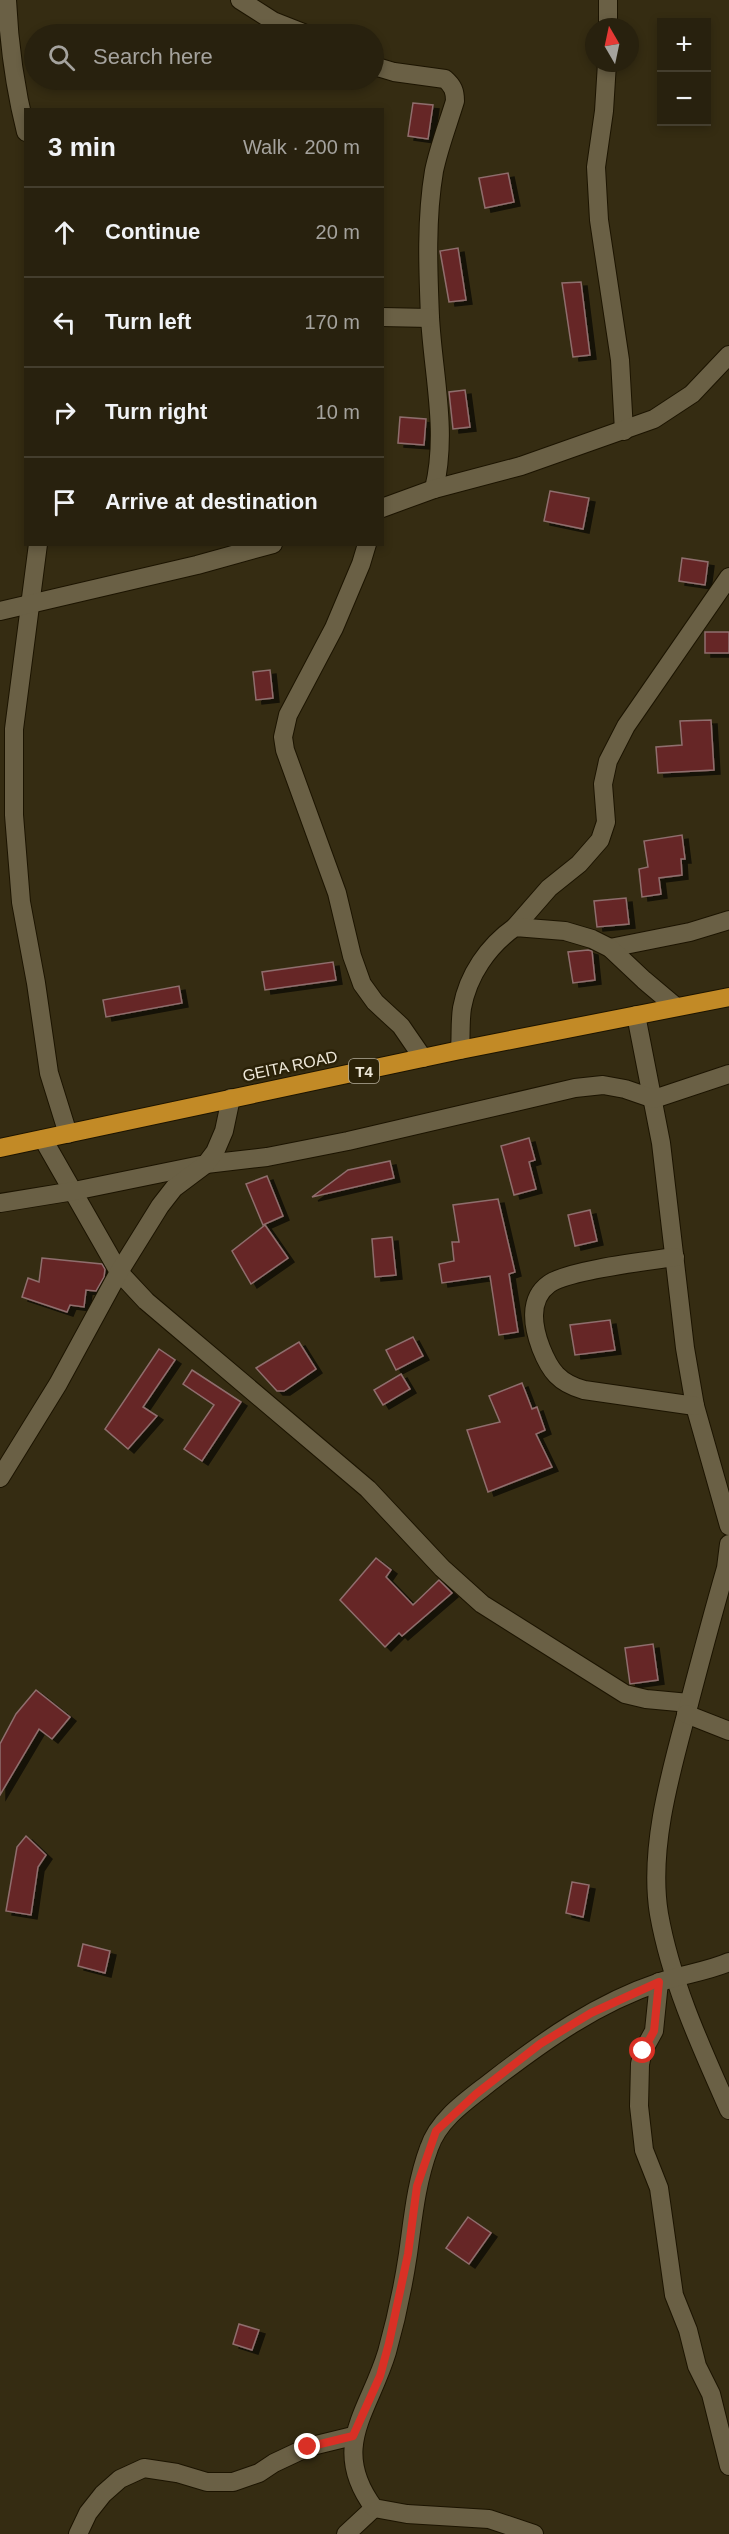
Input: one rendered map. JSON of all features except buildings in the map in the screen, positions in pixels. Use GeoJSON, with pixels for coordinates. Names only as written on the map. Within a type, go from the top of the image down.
{"type":"FeatureCollection","features":[{"type":"Feature","properties":{"kind":"highway","name":"GEITA ROAD"},"geometry":{"type":"LineString","coordinates":[[0,1148],[460,1050],[729,997]]}},
{"type":"Feature","properties":{"kind":"street"},"geometry":{"type":"LineString","coordinates":[[7,0],[11,58],[24,122]]}},
{"type":"Feature","properties":{"kind":"street"},"geometry":{"type":"LineString","coordinates":[[240,0],[281,24]]}},
{"type":"Feature","properties":{"kind":"street"},"geometry":{"type":"LineString","coordinates":[[608,0],[608,18]]}},
{"type":"Feature","properties":{"kind":"street"},"geometry":{"type":"LineString","coordinates":[[384,69],[446,79],[452,85],[455,93],[435,170],[431,203],[430,318],[441,437],[439,471],[434,489]]}},
{"type":"Feature","properties":{"kind":"street"},"geometry":{"type":"LineString","coordinates":[[606,72],[604,111],[596,167],[599,220],[620,360],[624,431]]}},
{"type":"Feature","properties":{"kind":"street"},"geometry":{"type":"LineString","coordinates":[[384,317],[430,318]]}},
{"type":"Feature","properties":{"kind":"street"},"geometry":{"type":"LineString","coordinates":[[384,507],[434,489],[521,466],[654,419],[674,408],[692,394],[729,355]]}},
{"type":"Feature","properties":{"kind":"street"},"geometry":{"type":"LineString","coordinates":[[38,546],[14,729],[14,815],[21,902],[49,1073],[68,1134]]}},
{"type":"Feature","properties":{"kind":"street"},"geometry":{"type":"LineString","coordinates":[[0,611],[197,566],[266,546]]}},
{"type":"Feature","properties":{"kind":"street"},"geometry":{"type":"LineString","coordinates":[[366,546],[362,564],[334,628],[288,715],[284,727],[284,743],[288,764],[337,893],[352,956],[362,984],[375,1002],[401,1026],[423,1058]]}},
{"type":"Feature","properties":{"kind":"street"},"geometry":{"type":"LineString","coordinates":[[460,1050],[462,1008],[471,980],[497,940],[515,927],[549,888],[579,864],[600,840],[606,822],[603,784],[608,761],[626,726],[729,577]]}},
{"type":"Feature","properties":{"kind":"street"},"geometry":{"type":"LineString","coordinates":[[610,948],[690,932],[729,920]]}},
{"type":"Feature","properties":{"kind":"street"},"geometry":{"type":"LineString","coordinates":[[515,927],[565,931],[592,939],[610,948],[676,1007]]}},
{"type":"Feature","properties":{"kind":"street"},"geometry":{"type":"LineString","coordinates":[[636,1016],[654,1099],[685,1348],[695,1406],[729,1526]]}},
{"type":"Feature","properties":{"kind":"street"},"geometry":{"type":"LineString","coordinates":[[0,1203],[74,1191],[206,1164],[267,1156],[348,1141],[575,1088],[603,1085],[625,1089],[654,1099],[729,1074]]}},
{"type":"Feature","properties":{"kind":"street"},"geometry":{"type":"LineString","coordinates":[[0,1478],[58,1384],[119,1272],[160,1206],[174,1188],[206,1164],[215,1152],[224,1131],[231,1098]]}},
{"type":"Feature","properties":{"kind":"street"},"geometry":{"type":"LineString","coordinates":[[43,1139],[119,1272],[146,1301],[181,1333],[368,1489],[442,1568],[482,1604],[625,1694],[688,1709],[729,1731]]}},
{"type":"Feature","properties":{"kind":"street"},"geometry":{"type":"LineString","coordinates":[[675,1257],[580,1273],[549,1284],[537,1300],[532,1319],[548,1366],[567,1385],[584,1390],[695,1406]]}},
{"type":"Feature","properties":{"kind":"street"},"geometry":{"type":"LineString","coordinates":[[729,1544],[726,1568],[670,1778],[659,1845],[657,1886],[667,1979],[701,2046],[729,2110]]}},
{"type":"Feature","properties":{"kind":"street"},"geometry":{"type":"LineString","coordinates":[[534,2534],[489,2519],[406,2514],[374,2508],[364,2494],[358,2478],[353,2461],[353,2436],[380,2376],[389,2343],[408,2254],[417,2186],[436,2131],[476,2094],[540,2044],[591,2013],[667,1979],[712,1970],[729,1962]]}},
{"type":"Feature","properties":{"kind":"street"},"geometry":{"type":"LineString","coordinates":[[667,1979],[654,2031],[643,2051],[640,2064],[639,2106],[644,2150],[659,2188],[674,2295],[688,2330],[697,2366],[711,2394],[729,2466]]}},
{"type":"Feature","properties":{"kind":"street"},"geometry":{"type":"LineString","coordinates":[[78,2534],[88,2513],[103,2494],[120,2480],[144,2468],[207,2482],[233,2482],[259,2473],[274,2463],[308,2447],[353,2436]]}},
{"type":"Feature","properties":{"kind":"street"},"geometry":{"type":"LineString","coordinates":[[346,2534],[374,2508]]}},
{"type":"Feature","properties":{"kind":"route"},"geometry":{"type":"LineString","coordinates":[[308,2447],[353,2436],[380,2376],[402,2287],[417,2186],[436,2131],[449,2116],[540,2044],[591,2013],[659,1982],[654,2031],[643,2051]]}}]}
